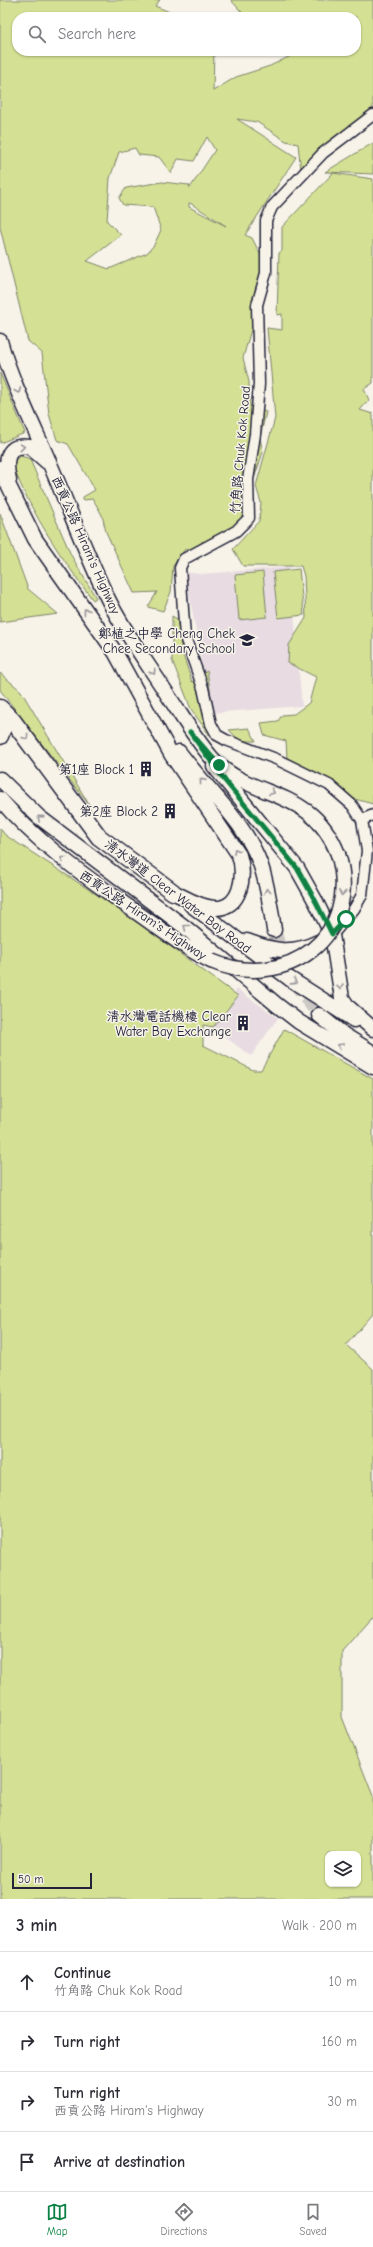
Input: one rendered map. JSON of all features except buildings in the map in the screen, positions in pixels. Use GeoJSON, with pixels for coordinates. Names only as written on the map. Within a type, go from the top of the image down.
{"type":"FeatureCollection","features":[{"type":"Feature","properties":{"kind":"main road","name":"西貢公路 Hiram's Highway"},"geometry":{"type":"LineString","coordinates":[[0,341],[14,382],[107,597],[129,637],[190,732],[212,758],[227,771],[292,801],[311,814],[329,835],[338,854],[343,882],[339,911],[331,928],[320,943],[299,960],[271,970],[242,970],[212,961],[174,939],[57,854],[28,829],[0,799]]}},
{"type":"Feature","properties":{"kind":"main road"},"geometry":{"type":"LineString","coordinates":[[16,504],[7,473],[7,457],[10,451],[22,446],[30,447],[43,457],[52,468]]}},
{"type":"Feature","properties":{"kind":"main road","name":"西貢公路 Hiram's Highway"},"geometry":{"type":"LineString","coordinates":[[0,468],[16,504],[49,561],[106,639],[137,691],[167,748],[200,799],[235,848],[243,867],[240,889],[233,899],[220,907],[215,908],[200,905],[173,892]]}},
{"type":"Feature","properties":{"kind":"main road"},"geometry":{"type":"LineString","coordinates":[[137,691],[183,758],[249,842],[261,867],[274,930]]}},
{"type":"Feature","properties":{"kind":"main road","name":"清水灣道 Clear Water Bay Road"},"geometry":{"type":"LineString","coordinates":[[0,708],[13,721],[99,837],[290,979],[373,1032]]}},
{"type":"Feature","properties":{"kind":"main road"},"geometry":{"type":"LineString","coordinates":[[0,717],[4,726],[0,736]]}},
{"type":"Feature","properties":{"kind":"main road"},"geometry":{"type":"LineString","coordinates":[[190,732],[226,782],[297,868],[332,934],[342,998],[348,1007],[373,1029]]}},
{"type":"Feature","properties":{"kind":"main road","name":"清水灣道 Clear Water Bay Road"},"geometry":{"type":"LineString","coordinates":[[0,779],[39,817],[186,928],[299,1022],[373,1067]]}},
{"type":"Feature","properties":{"kind":"main road"},"geometry":{"type":"LineString","coordinates":[[230,934],[271,950],[307,948],[332,934]]}},
{"type":"Feature","properties":{"kind":"main road"},"geometry":{"type":"LineString","coordinates":[[319,1015],[344,1035],[373,1053]]}},
{"type":"Feature","properties":{"kind":"street","name":"竹角路 Chuk Kok Road"},"geometry":{"type":"LineString","coordinates":[[332,934],[354,909],[362,895],[367,851],[362,820],[352,805],[329,785],[276,759],[226,740],[217,735],[211,724],[203,688],[185,637],[180,568],[184,559],[236,531],[249,518],[248,480],[255,434],[259,384],[257,305],[266,273],[266,221],[269,213],[272,207],[323,154],[373,115]]}},
{"type":"Feature","properties":{"kind":"street"},"geometry":{"type":"LineString","coordinates":[[362,820],[373,815]]}},
{"type":"Feature","properties":{"kind":"shaded area","name":"鄭植之中學 Cheng Chek Chee Secondary School"},"geometry":{"type":"Polygon","coordinates":[[[290,567],[302,706],[211,713],[185,572],[200,574],[290,567]]]}},
{"type":"Feature","properties":{"kind":"shaded area"},"geometry":{"type":"Polygon","coordinates":[[[237,989],[278,1018],[251,1056],[210,1026],[237,989]]]}},
{"type":"Feature","properties":{"kind":"green space"},"geometry":{"type":"Polygon","coordinates":[[[0,0],[160,0],[155,6],[170,12],[12,12],[12,56],[214,56],[213,91],[236,77],[270,66],[291,56],[361,56],[361,12],[242,12],[231,0],[373,0],[373,116],[301,171],[298,144],[286,141],[257,122],[237,119],[296,157],[245,235],[252,238],[271,276],[255,290],[252,326],[243,358],[249,382],[250,406],[266,412],[260,438],[263,452],[254,479],[250,481],[241,533],[216,547],[202,541],[198,560],[185,549],[173,566],[171,592],[163,611],[148,607],[157,592],[134,593],[106,532],[102,515],[93,499],[83,500],[83,497],[95,490],[68,444],[57,440],[49,414],[42,353],[28,341],[0,227],[0,0]],[[207,137],[194,161],[178,159],[171,173],[159,157],[139,155],[135,148],[119,152],[110,178],[107,221],[121,235],[87,261],[109,269],[147,253],[154,245],[161,230],[153,207],[123,205],[119,198],[126,188],[162,182],[189,185],[190,188],[215,150],[207,137]],[[190,203],[189,207],[226,226],[190,203]]]}},
{"type":"Feature","properties":{"kind":"green space"},"geometry":{"type":"Polygon","coordinates":[[[373,143],[373,174],[325,172],[373,143]]]}},
{"type":"Feature","properties":{"kind":"green space"},"geometry":{"type":"Polygon","coordinates":[[[333,173],[373,179],[373,383],[364,389],[369,400],[360,410],[373,414],[373,804],[351,798],[334,783],[287,758],[286,741],[264,735],[261,723],[278,721],[282,715],[294,714],[309,703],[316,677],[288,663],[289,645],[306,618],[304,576],[301,566],[243,566],[233,549],[259,521],[261,503],[256,486],[275,418],[267,328],[282,330],[282,314],[277,315],[279,253],[282,251],[282,227],[333,173]]]}},
{"type":"Feature","properties":{"kind":"green space"},"geometry":{"type":"Polygon","coordinates":[[[0,373],[25,433],[0,443],[0,373]]]}},
{"type":"Feature","properties":{"kind":"green space"},"geometry":{"type":"Polygon","coordinates":[[[20,456],[28,458],[31,462],[71,555],[96,598],[93,600],[48,536],[29,503],[13,467],[13,462],[20,456]]]}},
{"type":"Feature","properties":{"kind":"green space"},"geometry":{"type":"Polygon","coordinates":[[[0,513],[28,589],[58,614],[0,622],[0,513]]]}},
{"type":"Feature","properties":{"kind":"green space"},"geometry":{"type":"Polygon","coordinates":[[[299,569],[304,615],[278,618],[273,572],[299,569]]]}},
{"type":"Feature","properties":{"kind":"green space"},"geometry":{"type":"Polygon","coordinates":[[[263,572],[267,617],[239,620],[235,575],[263,572]]]}},
{"type":"Feature","properties":{"kind":"green space"},"geometry":{"type":"Polygon","coordinates":[[[172,616],[177,619],[182,652],[192,682],[207,671],[212,702],[203,702],[208,725],[215,741],[191,709],[172,660],[172,616]]]}},
{"type":"Feature","properties":{"kind":"green space"},"geometry":{"type":"Polygon","coordinates":[[[0,673],[21,691],[90,806],[0,690],[0,673]]]}},
{"type":"Feature","properties":{"kind":"green space"},"geometry":{"type":"Polygon","coordinates":[[[249,728],[256,741],[240,741],[229,730],[249,728]]]}},
{"type":"Feature","properties":{"kind":"green space"},"geometry":{"type":"Polygon","coordinates":[[[0,828],[5,835],[122,911],[238,996],[213,1027],[203,1025],[203,1045],[253,1070],[261,1070],[284,1029],[373,1079],[373,1314],[346,1345],[373,1369],[373,1616],[342,1651],[342,1717],[373,1796],[373,1899],[0,1899],[0,828]]]}},
{"type":"Feature","properties":{"kind":"tunnel"},"geometry":{"type":"LineString","coordinates":[[274,930],[283,960]]}},
{"type":"Feature","properties":{"kind":"tunnel"},"geometry":{"type":"LineString","coordinates":[[293,980],[319,1015]]}},
{"type":"Feature","properties":{"kind":"place","name":"鄭植之中學 Cheng Chek Chee Secondary School"},"geometry":{"type":"Point","coordinates":[247,640]}},
{"type":"Feature","properties":{"kind":"place","name":"第1座 Block 1"},"geometry":{"type":"Point","coordinates":[146,769]}},
{"type":"Feature","properties":{"kind":"place","name":"第2座 Block 2"},"geometry":{"type":"Point","coordinates":[170,811]}},
{"type":"Feature","properties":{"kind":"place","name":"清水灣電話機樓 Clear Water Bay Exchange"},"geometry":{"type":"Point","coordinates":[243,1023]}},
{"type":"Feature","properties":{"kind":"route"},"geometry":{"type":"LineString","coordinates":[[219,765],[190,732],[226,782],[297,868],[332,934],[346,919]]}}]}
